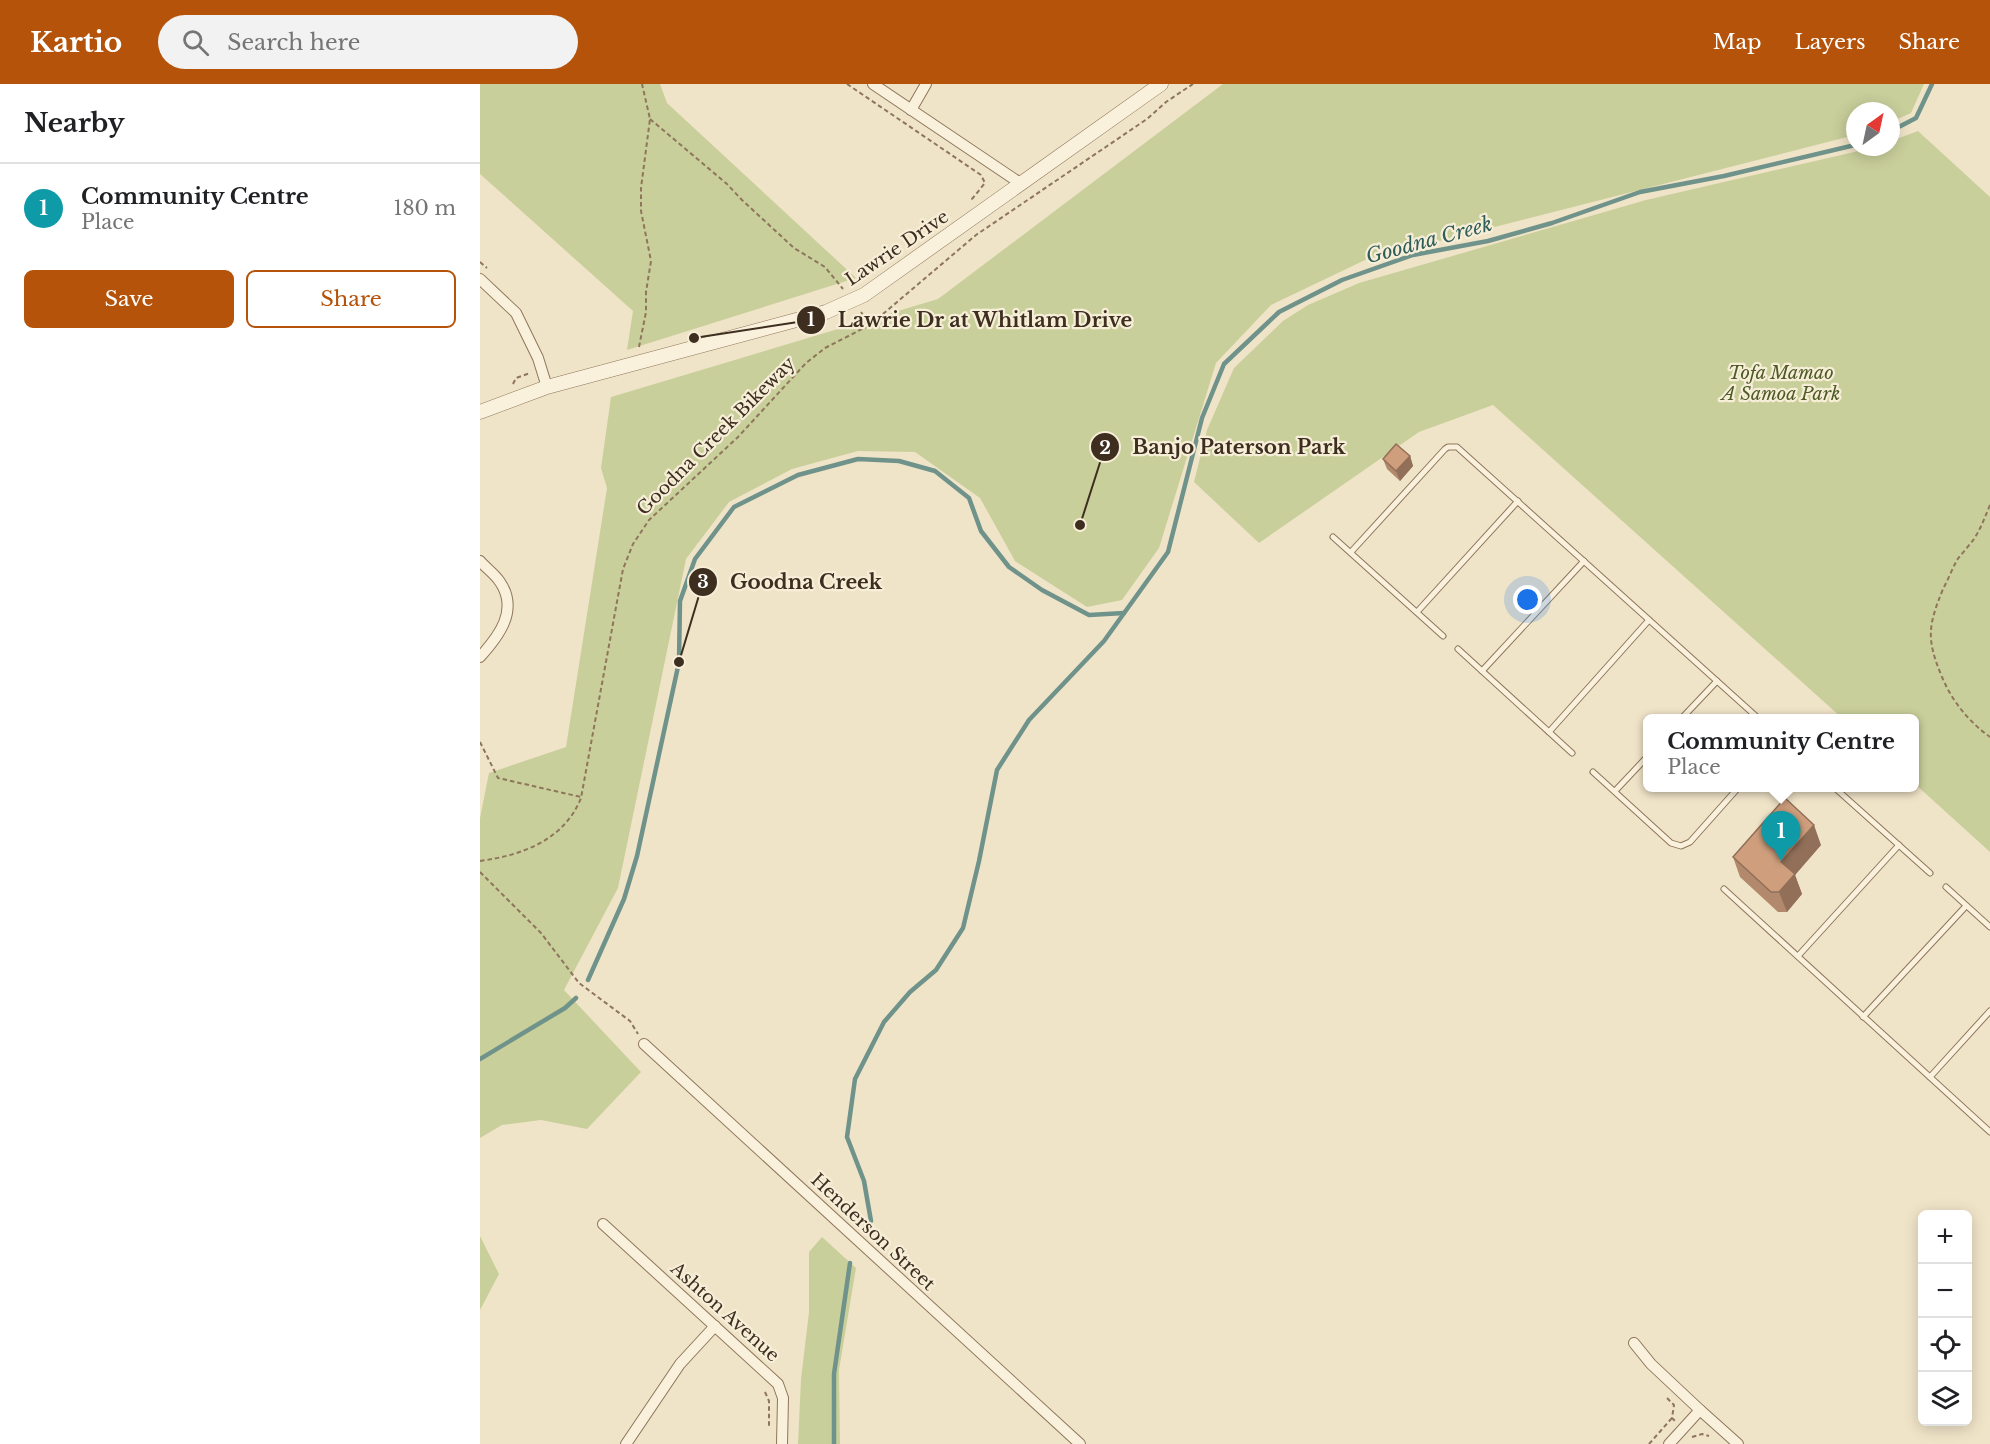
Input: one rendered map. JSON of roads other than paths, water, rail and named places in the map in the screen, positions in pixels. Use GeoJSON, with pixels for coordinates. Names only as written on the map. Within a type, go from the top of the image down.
{"type":"FeatureCollection","features":[{"type":"Feature","properties":{"kind":"street"},"geometry":{"type":"LineString","coordinates":[[873,84],[1020,183]]}},
{"type":"Feature","properties":{"kind":"street"},"geometry":{"type":"LineString","coordinates":[[910,110],[926,84]]}},
{"type":"Feature","properties":{"kind":"street","name":"Lawrie Drive"},"geometry":{"type":"LineString","coordinates":[[480,412],[547,387],[804,319],[864,296],[1161,84]]}},
{"type":"Feature","properties":{"kind":"street"},"geometry":{"type":"LineString","coordinates":[[480,279],[516,313],[538,357],[547,387]]}},
{"type":"Feature","properties":{"kind":"street"},"geometry":{"type":"LineString","coordinates":[[480,561],[500,582],[509,601],[508,615],[495,640],[480,657]]}},
{"type":"Feature","properties":{"kind":"street","name":"Henderson Street"},"geometry":{"type":"LineString","coordinates":[[644,1044],[1080,1444]]}},
{"type":"Feature","properties":{"kind":"street","name":"Ashton Avenue"},"geometry":{"type":"LineString","coordinates":[[603,1224],[778,1384],[783,1398],[782,1444]]}},
{"type":"Feature","properties":{"kind":"street"},"geometry":{"type":"LineString","coordinates":[[626,1444],[680,1364],[715,1326]]}},
{"type":"Feature","properties":{"kind":"street"},"geometry":{"type":"LineString","coordinates":[[1634,1343],[1651,1364],[1738,1444]]}},
{"type":"Feature","properties":{"kind":"street"},"geometry":{"type":"LineString","coordinates":[[1669,1444],[1700,1410]]}},
{"type":"Feature","properties":{"kind":"lane"},"geometry":{"type":"LineString","coordinates":[[1351,552],[1448,447],[1460,448],[1754,714]]}},
{"type":"Feature","properties":{"kind":"lane"},"geometry":{"type":"LineString","coordinates":[[1417,612],[1518,501]]}},
{"type":"Feature","properties":{"kind":"lane"},"geometry":{"type":"LineString","coordinates":[[1333,537],[1443,636]]}},
{"type":"Feature","properties":{"kind":"lane"},"geometry":{"type":"LineString","coordinates":[[1482,671],[1584,561]]}},
{"type":"Feature","properties":{"kind":"lane"},"geometry":{"type":"LineString","coordinates":[[1549,732],[1649,620]]}},
{"type":"Feature","properties":{"kind":"lane"},"geometry":{"type":"LineString","coordinates":[[1458,649],[1572,753]]}},
{"type":"Feature","properties":{"kind":"lane"},"geometry":{"type":"LineString","coordinates":[[1686,714],[1717,681]]}},
{"type":"Feature","properties":{"kind":"lane"},"geometry":{"type":"LineString","coordinates":[[1615,791],[1643,760]]}},
{"type":"Feature","properties":{"kind":"lane"},"geometry":{"type":"LineString","coordinates":[[1593,772],[1671,843],[1681,846],[1690,842],[1734,792]]}},
{"type":"Feature","properties":{"kind":"lane"},"geometry":{"type":"LineString","coordinates":[[1839,792],[1930,873]]}},
{"type":"Feature","properties":{"kind":"lane"},"geometry":{"type":"LineString","coordinates":[[1798,957],[1899,845]]}},
{"type":"Feature","properties":{"kind":"lane"},"geometry":{"type":"LineString","coordinates":[[1946,887],[1990,927]]}},
{"type":"Feature","properties":{"kind":"lane"},"geometry":{"type":"LineString","coordinates":[[1724,889],[1990,1132]]}},
{"type":"Feature","properties":{"kind":"lane"},"geometry":{"type":"LineString","coordinates":[[1863,1017],[1966,906]]}},
{"type":"Feature","properties":{"kind":"lane"},"geometry":{"type":"LineString","coordinates":[[1929,1077],[1990,1011]]}},
{"type":"Feature","properties":{"kind":"waterway","name":"Goodna Creek"},"geometry":{"type":"LineString","coordinates":[[1900,126],[1916,118],[1932,84]]}},
{"type":"Feature","properties":{"kind":"waterway","name":"Goodna Creek"},"geometry":{"type":"LineString","coordinates":[[871,1221],[864,1181],[847,1137],[855,1079],[884,1022],[910,992],[936,970],[963,928],[997,770],[1029,720],[1104,641],[1168,552],[1202,418],[1224,364],[1279,312],[1342,280],[1413,255],[1488,241],[1552,223],[1640,192],[1724,176],[1846,147]]}},
{"type":"Feature","properties":{"kind":"waterway","name":"Goodna Creek"},"geometry":{"type":"LineString","coordinates":[[588,980],[624,899],[637,856],[679,662],[680,601],[695,559],[734,507],[798,475],[858,459],[899,461],[935,471],[969,498],[981,531],[1009,567],[1042,590],[1089,615],[1124,613]]}},
{"type":"Feature","properties":{"kind":"waterway","name":"Goodna Creek"},"geometry":{"type":"LineString","coordinates":[[480,1059],[565,1008],[576,998]]}},
{"type":"Feature","properties":{"kind":"waterway"},"geometry":{"type":"LineString","coordinates":[[834,1444],[834,1374],[850,1263]]}},
{"type":"Feature","properties":{"kind":"place","name":"Lawrie Dr at Whitlam Drive"},"geometry":{"type":"Point","coordinates":[694,338]}},
{"type":"Feature","properties":{"kind":"place","name":"Banjo Paterson Park"},"geometry":{"type":"Point","coordinates":[1080,525]}},
{"type":"Feature","properties":{"kind":"place","name":"Goodna Creek"},"geometry":{"type":"Point","coordinates":[679,662]}},
{"type":"Feature","properties":{"kind":"place","name":"Community Centre"},"geometry":{"type":"Point","coordinates":[1781,861]}},
{"type":"Feature","properties":{"kind":"park label","name":"Tofa Mamao A Samoa Park"},"geometry":{"type":"Point","coordinates":[1781,383]}}]}
